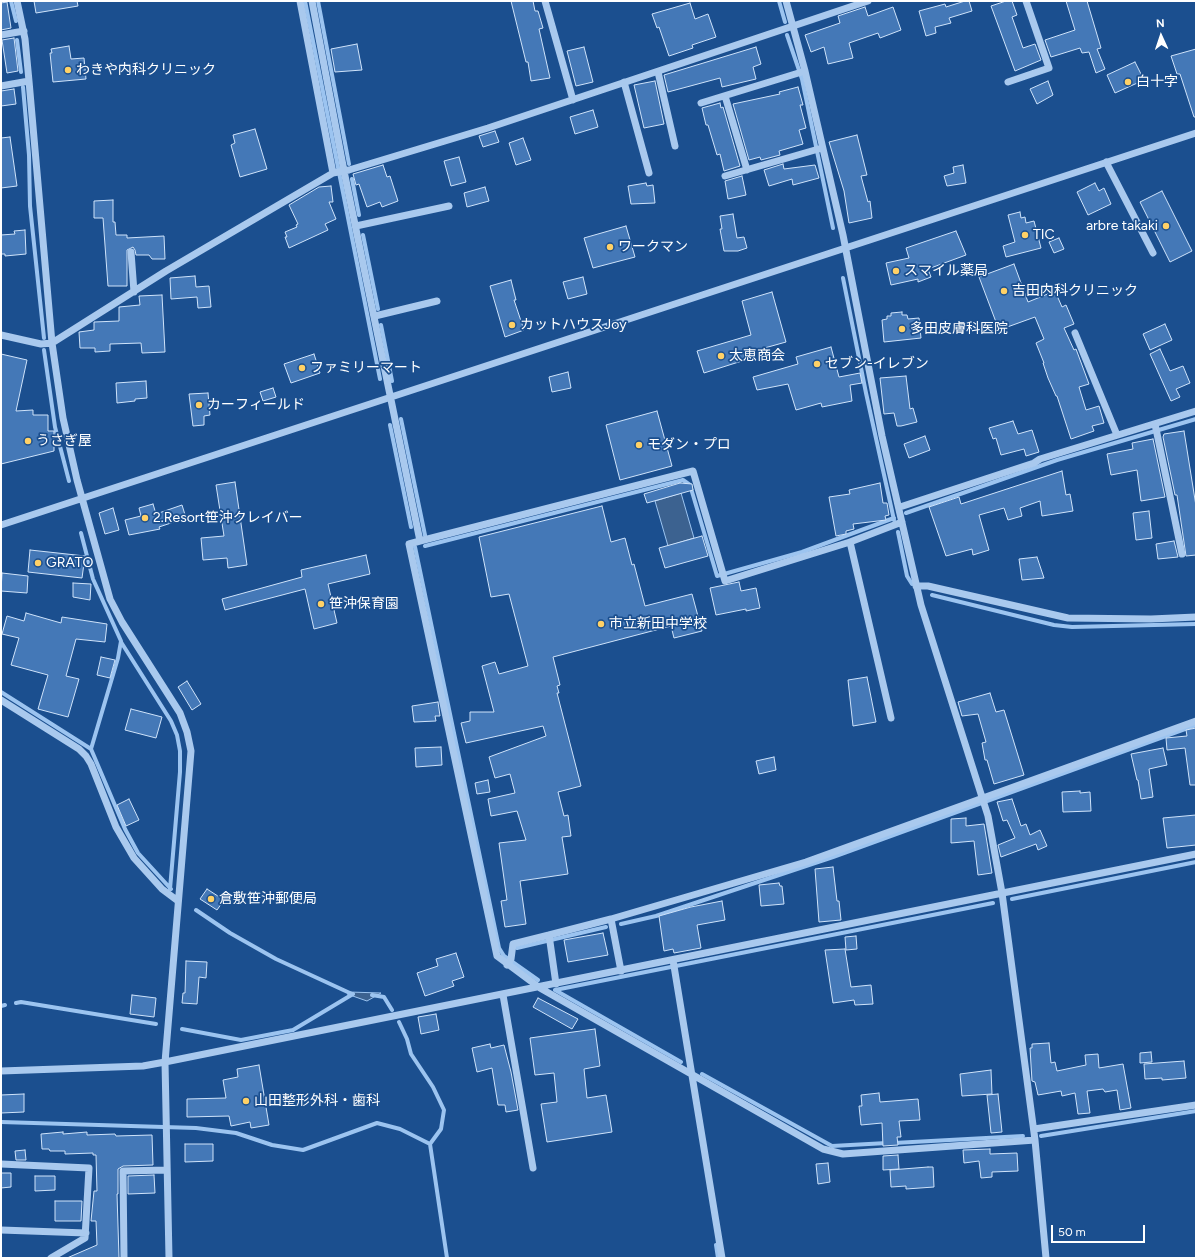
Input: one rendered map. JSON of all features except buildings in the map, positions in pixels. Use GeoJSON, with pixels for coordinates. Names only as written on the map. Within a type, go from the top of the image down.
{"type":"FeatureCollection","features":[{"type":"Feature","properties":{"kind":"street"},"geometry":{"type":"LineString","coordinates":[[17,1],[23,29],[30,81],[52,343],[63,418],[82,498],[110,598],[122,622],[180,712],[187,732],[191,751],[165,1062],[169,1258]]}},
{"type":"Feature","properties":{"kind":"street"},"geometry":{"type":"LineString","coordinates":[[300,1],[338,172],[356,226],[390,398],[424,540]]}},
{"type":"Feature","properties":{"kind":"street"},"geometry":{"type":"LineString","coordinates":[[312,1],[338,172]]}},
{"type":"Feature","properties":{"kind":"street"},"geometry":{"type":"LineString","coordinates":[[544,1],[573,100]]}},
{"type":"Feature","properties":{"kind":"street"},"geometry":{"type":"LineString","coordinates":[[786,1],[793,27],[818,149],[846,248],[882,436],[900,507],[916,586],[984,802],[1002,893],[1034,1129],[1046,1258]]}},
{"type":"Feature","properties":{"kind":"street"},"geometry":{"type":"LineString","coordinates":[[1,335],[41,344],[52,343],[134,292],[338,172],[473,132],[573,100],[868,1]]}},
{"type":"Feature","properties":{"kind":"street"},"geometry":{"type":"LineString","coordinates":[[1008,82],[1049,68],[1026,1]]}},
{"type":"Feature","properties":{"kind":"street"},"geometry":{"type":"LineString","coordinates":[[1,35],[23,29]]}},
{"type":"Feature","properties":{"kind":"street"},"geometry":{"type":"LineString","coordinates":[[658,72],[675,146]]}},
{"type":"Feature","properties":{"kind":"street"},"geometry":{"type":"LineString","coordinates":[[701,103],[802,72]]}},
{"type":"Feature","properties":{"kind":"street"},"geometry":{"type":"LineString","coordinates":[[1,86],[30,81]]}},
{"type":"Feature","properties":{"kind":"street"},"geometry":{"type":"LineString","coordinates":[[624,82],[649,173]]}},
{"type":"Feature","properties":{"kind":"street"},"geometry":{"type":"LineString","coordinates":[[725,96],[747,170]]}},
{"type":"Feature","properties":{"kind":"street"},"geometry":{"type":"LineString","coordinates":[[1,525],[1196,133]]}},
{"type":"Feature","properties":{"kind":"street"},"geometry":{"type":"LineString","coordinates":[[724,176],[818,149]]}},
{"type":"Feature","properties":{"kind":"street"},"geometry":{"type":"LineString","coordinates":[[1106,162],[1153,253]]}},
{"type":"Feature","properties":{"kind":"street"},"geometry":{"type":"LineString","coordinates":[[356,226],[449,206]]}},
{"type":"Feature","properties":{"kind":"street"},"geometry":{"type":"LineString","coordinates":[[131,252],[134,292]]}},
{"type":"Feature","properties":{"kind":"street"},"geometry":{"type":"LineString","coordinates":[[375,316],[437,301]]}},
{"type":"Feature","properties":{"kind":"street"},"geometry":{"type":"LineString","coordinates":[[1075,333],[1117,435]]}},
{"type":"Feature","properties":{"kind":"street"},"geometry":{"type":"LineString","coordinates":[[900,507],[1117,435],[1196,411]]}},
{"type":"Feature","properties":{"kind":"street"},"geometry":{"type":"LineString","coordinates":[[1155,424],[1182,554]]}},
{"type":"Feature","properties":{"kind":"street"},"geometry":{"type":"LineString","coordinates":[[902,522],[850,542],[725,581],[693,471],[410,544],[493,945],[497,956],[509,962],[540,988],[693,1073],[823,1149],[843,1154],[1035,1140]]}},
{"type":"Feature","properties":{"kind":"street"},"geometry":{"type":"LineString","coordinates":[[850,542],[891,718]]}},
{"type":"Feature","properties":{"kind":"street"},"geometry":{"type":"LineString","coordinates":[[916,586],[928,586],[1068,618],[1128,619],[1196,617]]}},
{"type":"Feature","properties":{"kind":"street"},"geometry":{"type":"LineString","coordinates":[[1,700],[79,749],[86,756],[91,764],[116,827],[134,858],[162,890],[178,901]]}},
{"type":"Feature","properties":{"kind":"street"},"geometry":{"type":"LineString","coordinates":[[509,962],[513,944],[549,939],[611,919],[806,862],[984,802],[1196,721]]}},
{"type":"Feature","properties":{"kind":"street"},"geometry":{"type":"LineString","coordinates":[[1,1070],[143,1066],[621,971],[674,964],[1002,893],[1196,854]]}},
{"type":"Feature","properties":{"kind":"street"},"geometry":{"type":"LineString","coordinates":[[611,919],[621,971]]}},
{"type":"Feature","properties":{"kind":"street"},"geometry":{"type":"LineString","coordinates":[[549,939],[556,984]]}},
{"type":"Feature","properties":{"kind":"street"},"geometry":{"type":"LineString","coordinates":[[674,964],[722,1258]]}},
{"type":"Feature","properties":{"kind":"street"},"geometry":{"type":"LineString","coordinates":[[504,995],[533,1168]]}},
{"type":"Feature","properties":{"kind":"street"},"geometry":{"type":"LineString","coordinates":[[1034,1129],[1196,1105]]}},
{"type":"Feature","properties":{"kind":"street"},"geometry":{"type":"LineString","coordinates":[[1,1164],[89,1168],[85,1238],[51,1258]]}},
{"type":"Feature","properties":{"kind":"street"},"geometry":{"type":"LineString","coordinates":[[124,1258],[123,1171],[167,1170]]}},
{"type":"Feature","properties":{"kind":"street"},"geometry":{"type":"LineString","coordinates":[[1,1230],[86,1233]]}},
{"type":"Feature","properties":{"kind":"water"},"geometry":{"type":"Polygon","coordinates":[[[681,493],[694,538],[668,546],[655,501],[681,493]]]}},
{"type":"Feature","properties":{"kind":"water"},"geometry":{"type":"Polygon","coordinates":[[[349,992],[381,993],[367,1001],[347,994],[349,992]]]}},
{"type":"Feature","properties":{"kind":"waterway"},"geometry":{"type":"LineString","coordinates":[[11,1],[16,21]]}},
{"type":"Feature","properties":{"kind":"waterway"},"geometry":{"type":"LineString","coordinates":[[305,1],[380,379]]}},
{"type":"Feature","properties":{"kind":"waterway"},"geometry":{"type":"LineString","coordinates":[[318,1],[349,164]]}},
{"type":"Feature","properties":{"kind":"waterway"},"geometry":{"type":"LineString","coordinates":[[779,1],[785,22]]}},
{"type":"Feature","properties":{"kind":"waterway"},"geometry":{"type":"LineString","coordinates":[[787,35],[802,79],[833,228]]}},
{"type":"Feature","properties":{"kind":"waterway"},"geometry":{"type":"LineString","coordinates":[[17,40],[21,72]]}},
{"type":"Feature","properties":{"kind":"waterway"},"geometry":{"type":"LineString","coordinates":[[23,87],[29,155],[30,206],[44,338]]}},
{"type":"Feature","properties":{"kind":"waterway"},"geometry":{"type":"LineString","coordinates":[[352,179],[359,215]]}},
{"type":"Feature","properties":{"kind":"waterway"},"geometry":{"type":"LineString","coordinates":[[363,235],[378,309]]}},
{"type":"Feature","properties":{"kind":"waterway"},"geometry":{"type":"LineString","coordinates":[[843,278],[866,393],[894,520]]}},
{"type":"Feature","properties":{"kind":"waterway"},"geometry":{"type":"LineString","coordinates":[[381,325],[392,381]]}},
{"type":"Feature","properties":{"kind":"waterway"},"geometry":{"type":"LineString","coordinates":[[44,350],[55,427],[69,481]]}},
{"type":"Feature","properties":{"kind":"waterway"},"geometry":{"type":"LineString","coordinates":[[401,419],[426,540]]}},
{"type":"Feature","properties":{"kind":"waterway"},"geometry":{"type":"LineString","coordinates":[[906,513],[1057,460],[1196,419]]}},
{"type":"Feature","properties":{"kind":"waterway"},"geometry":{"type":"LineString","coordinates":[[390,425],[411,527]]}},
{"type":"Feature","properties":{"kind":"waterway"},"geometry":{"type":"LineString","coordinates":[[425,546],[683,480],[690,485],[717,576],[802,552],[894,518]]}},
{"type":"Feature","properties":{"kind":"waterway"},"geometry":{"type":"LineString","coordinates":[[898,532],[907,576],[912,584]]}},
{"type":"Feature","properties":{"kind":"waterway"},"geometry":{"type":"LineString","coordinates":[[81,533],[93,579],[121,641],[118,658],[91,749],[125,829],[138,853],[171,889]]}},
{"type":"Feature","properties":{"kind":"waterway"},"geometry":{"type":"LineString","coordinates":[[415,547],[499,948],[504,956],[538,980]]}},
{"type":"Feature","properties":{"kind":"waterway"},"geometry":{"type":"LineString","coordinates":[[932,595],[1054,625],[1072,627],[1196,624]]}},
{"type":"Feature","properties":{"kind":"waterway"},"geometry":{"type":"LineString","coordinates":[[121,642],[171,721],[177,735],[180,751],[180,772],[170,889]]}},
{"type":"Feature","properties":{"kind":"waterway"},"geometry":{"type":"LineString","coordinates":[[1,692],[91,749]]}},
{"type":"Feature","properties":{"kind":"waterway"},"geometry":{"type":"LineString","coordinates":[[621,924],[656,916],[833,857],[1196,725]]}},
{"type":"Feature","properties":{"kind":"waterway"},"geometry":{"type":"LineString","coordinates":[[1012,899],[1196,862]]}},
{"type":"Feature","properties":{"kind":"waterway"},"geometry":{"type":"LineString","coordinates":[[555,990],[993,903]]}},
{"type":"Feature","properties":{"kind":"waterway"},"geometry":{"type":"LineString","coordinates":[[196,910],[230,933],[276,959],[352,994]]}},
{"type":"Feature","properties":{"kind":"waterway"},"geometry":{"type":"LineString","coordinates":[[517,948],[606,927]]}},
{"type":"Feature","properties":{"kind":"waterway"},"geometry":{"type":"LineString","coordinates":[[555,990],[681,1062]]}},
{"type":"Feature","properties":{"kind":"waterway"},"geometry":{"type":"LineString","coordinates":[[182,1029],[241,1040],[293,1030],[353,994]]}},
{"type":"Feature","properties":{"kind":"waterway"},"geometry":{"type":"LineString","coordinates":[[372,995],[384,997],[392,1010]]}},
{"type":"Feature","properties":{"kind":"waterway"},"geometry":{"type":"LineString","coordinates":[[16,1003],[21,1002],[156,1024]]}},
{"type":"Feature","properties":{"kind":"waterway"},"geometry":{"type":"LineString","coordinates":[[1,1006],[5,1005]]}},
{"type":"Feature","properties":{"kind":"waterway"},"geometry":{"type":"LineString","coordinates":[[399,1022],[407,1039],[411,1054],[433,1087],[444,1110],[441,1129],[430,1144],[447,1258]]}},
{"type":"Feature","properties":{"kind":"waterway"},"geometry":{"type":"LineString","coordinates":[[702,1074],[832,1146],[887,1143]]}},
{"type":"Feature","properties":{"kind":"waterway"},"geometry":{"type":"LineString","coordinates":[[1041,1136],[1196,1111]]}},
{"type":"Feature","properties":{"kind":"waterway"},"geometry":{"type":"LineString","coordinates":[[1,1122],[196,1128],[236,1133],[272,1145],[303,1150],[377,1123],[400,1129],[430,1144]]}},
{"type":"Feature","properties":{"kind":"waterway"},"geometry":{"type":"LineString","coordinates":[[894,1143],[1023,1136]]}},
{"type":"Feature","properties":{"kind":"waterway"},"geometry":{"type":"LineString","coordinates":[[716,1245],[718,1258]]}},
{"type":"Feature","properties":{"kind":"place","name":"わきや内科クリニック"},"geometry":{"type":"Point","coordinates":[68,70]}},
{"type":"Feature","properties":{"kind":"place","name":"白十字"},"geometry":{"type":"Point","coordinates":[1128,82]}},
{"type":"Feature","properties":{"kind":"place","name":"arbre takaki"},"geometry":{"type":"Point","coordinates":[1166,226]}},
{"type":"Feature","properties":{"kind":"place","name":"TIC"},"geometry":{"type":"Point","coordinates":[1025,235]}},
{"type":"Feature","properties":{"kind":"place","name":"ワークマン"},"geometry":{"type":"Point","coordinates":[610,247]}},
{"type":"Feature","properties":{"kind":"place","name":"スマイル薬局"},"geometry":{"type":"Point","coordinates":[896,271]}},
{"type":"Feature","properties":{"kind":"place","name":"吉田内科クリニック"},"geometry":{"type":"Point","coordinates":[1004,291]}},
{"type":"Feature","properties":{"kind":"place","name":"カットハウスJoy"},"geometry":{"type":"Point","coordinates":[512,325]}},
{"type":"Feature","properties":{"kind":"place","name":"多田皮膚科医院"},"geometry":{"type":"Point","coordinates":[902,329]}},
{"type":"Feature","properties":{"kind":"place","name":"太恵商会"},"geometry":{"type":"Point","coordinates":[721,356]}},
{"type":"Feature","properties":{"kind":"place","name":"セブン-イレブン"},"geometry":{"type":"Point","coordinates":[817,364]}},
{"type":"Feature","properties":{"kind":"place","name":"ファミリーマート"},"geometry":{"type":"Point","coordinates":[302,368]}},
{"type":"Feature","properties":{"kind":"place","name":"カーフィールド"},"geometry":{"type":"Point","coordinates":[199,405]}},
{"type":"Feature","properties":{"kind":"place","name":"うさぎ屋"},"geometry":{"type":"Point","coordinates":[28,441]}},
{"type":"Feature","properties":{"kind":"place","name":"モダン・プロ"},"geometry":{"type":"Point","coordinates":[639,445]}},
{"type":"Feature","properties":{"kind":"place","name":"2.Resort笹沖クレイバー"},"geometry":{"type":"Point","coordinates":[145,518]}},
{"type":"Feature","properties":{"kind":"place","name":"GRATO"},"geometry":{"type":"Point","coordinates":[38,563]}},
{"type":"Feature","properties":{"kind":"place","name":"笹沖保育園"},"geometry":{"type":"Point","coordinates":[321,604]}},
{"type":"Feature","properties":{"kind":"place","name":"市立新田中学校"},"geometry":{"type":"Point","coordinates":[601,624]}},
{"type":"Feature","properties":{"kind":"place","name":"倉敷笹沖郵便局"},"geometry":{"type":"Point","coordinates":[211,899]}},
{"type":"Feature","properties":{"kind":"place","name":"山田整形外科・歯科"},"geometry":{"type":"Point","coordinates":[246,1101]}}]}
